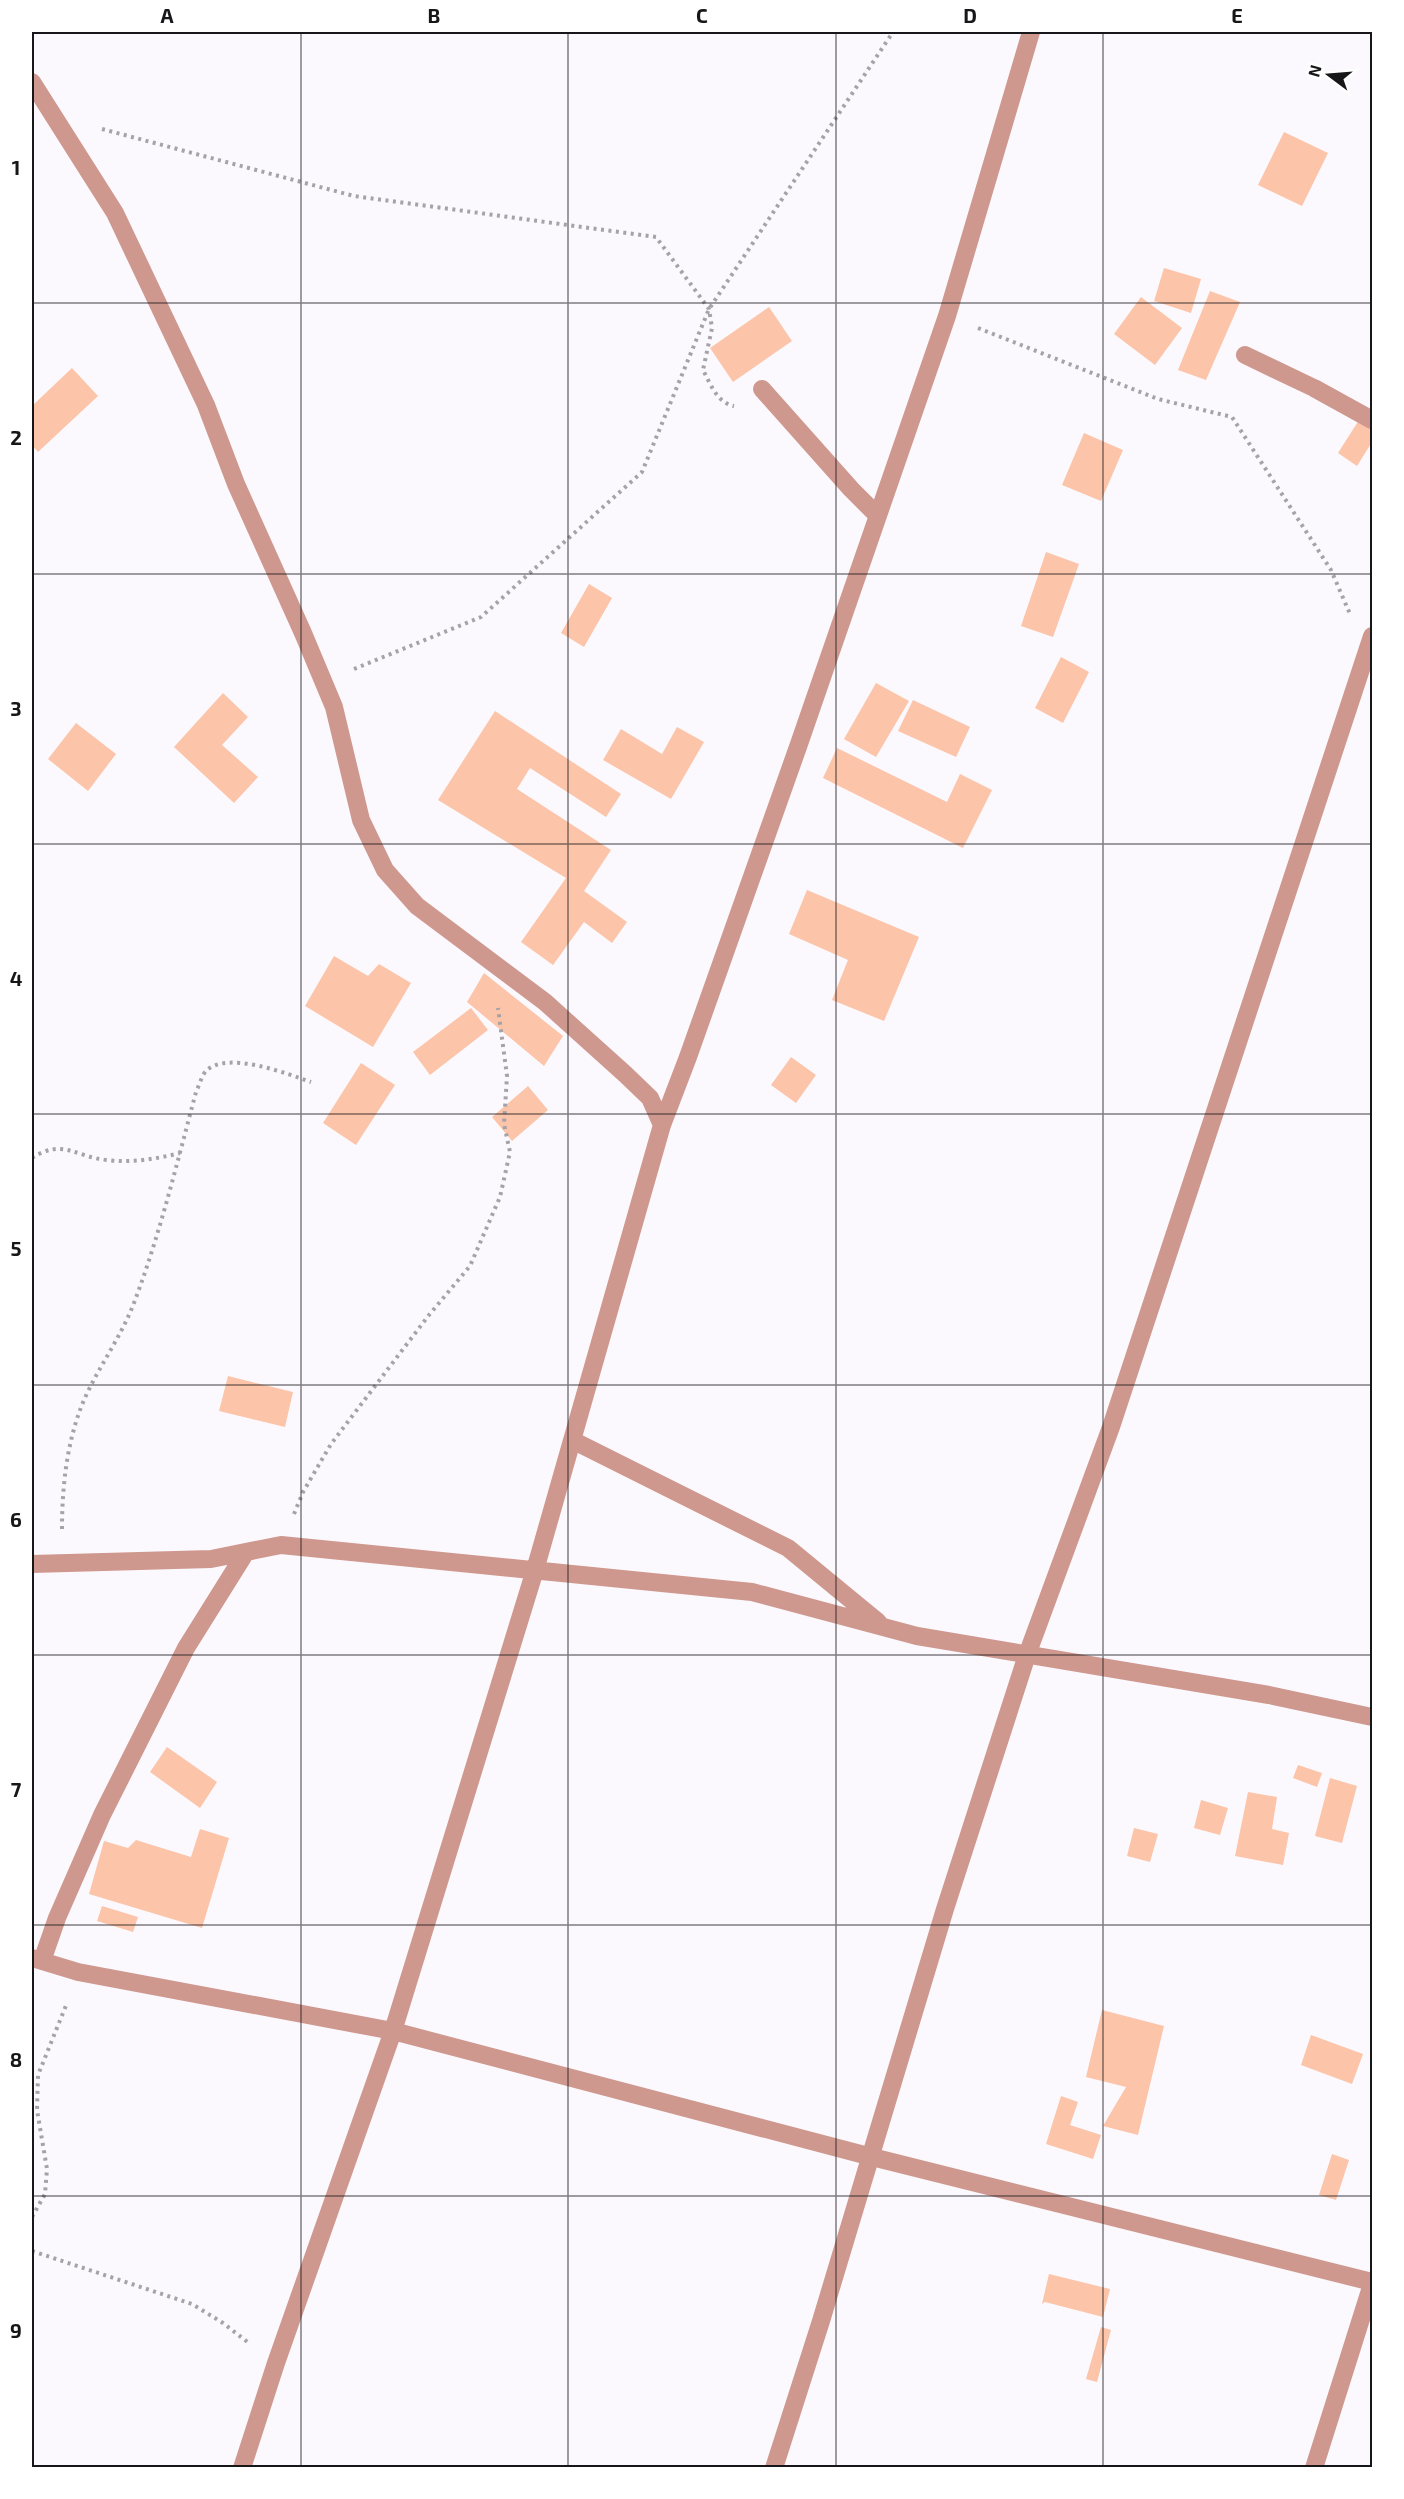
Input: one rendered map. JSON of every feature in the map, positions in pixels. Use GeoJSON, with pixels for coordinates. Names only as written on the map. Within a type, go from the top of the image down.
{"type":"FeatureCollection","features":[{"type":"Feature","properties":{"kind":"street"},"geometry":{"type":"LineString","coordinates":[[242,2468],[276,2363],[393,2031],[535,1570],[662,1125],[696,1035],[946,316],[1031,32]]}},
{"type":"Feature","properties":{"kind":"street"},"geometry":{"type":"LineString","coordinates":[[32,82],[115,213],[206,405],[236,484],[334,707],[362,820],[385,870],[417,906],[545,1002],[625,1074],[650,1098],[662,1125]]}},
{"type":"Feature","properties":{"kind":"street"},"geometry":{"type":"LineString","coordinates":[[1245,355],[1314,388],[1372,420]]}},
{"type":"Feature","properties":{"kind":"street"},"geometry":{"type":"LineString","coordinates":[[762,389],[878,516]]}},
{"type":"Feature","properties":{"kind":"street"},"geometry":{"type":"LineString","coordinates":[[774,2468],[872,2157],[945,1909],[1027,1655],[1111,1427],[1370,645]]}},
{"type":"Feature","properties":{"kind":"street"},"geometry":{"type":"LineString","coordinates":[[572,1440],[788,1548],[883,1627]]}},
{"type":"Feature","properties":{"kind":"street"},"geometry":{"type":"LineString","coordinates":[[32,1564],[211,1559],[281,1545],[752,1592],[917,1636],[1269,1695],[1372,1717]]}},
{"type":"Feature","properties":{"kind":"street"},"geometry":{"type":"LineString","coordinates":[[246,1552],[186,1648],[102,1815],[37,1960],[78,1972],[393,2031],[872,2157],[1372,2283],[1314,2468]]}},
{"type":"Feature","properties":{"kind":"path"},"geometry":{"type":"LineString","coordinates":[[323,682],[480,617],[642,472],[709,309],[893,32]]}},
{"type":"Feature","properties":{"kind":"path"},"geometry":{"type":"LineString","coordinates":[[55,117],[354,196],[656,237],[709,309],[712,328],[703,370],[716,394],[729,405],[744,408],[762,389]]}},
{"type":"Feature","properties":{"kind":"path"},"geometry":{"type":"LineString","coordinates":[[946,316],[1158,399],[1232,417],[1331,570],[1370,645]]}},
{"type":"Feature","properties":{"kind":"path"},"geometry":{"type":"LineString","coordinates":[[281,1545],[303,1492],[331,1443],[429,1315],[470,1266],[500,1197],[510,1152],[504,1124],[507,1076],[498,1018],[496,966]]}},
{"type":"Feature","properties":{"kind":"path"},"geometry":{"type":"LineString","coordinates":[[63,1563],[64,1473],[80,1412],[134,1303],[152,1254],[196,1092],[206,1071],[222,1063],[247,1064],[311,1082]]}},
{"type":"Feature","properties":{"kind":"path"},"geometry":{"type":"LineString","coordinates":[[32,1158],[46,1149],[62,1149],[105,1160],[134,1161],[180,1153]]}},
{"type":"Feature","properties":{"kind":"path"},"geometry":{"type":"LineString","coordinates":[[32,2217],[45,2194],[46,2169],[37,2110],[38,2075],[78,1972]]}},
{"type":"Feature","properties":{"kind":"path"},"geometry":{"type":"LineString","coordinates":[[32,2251],[192,2304],[223,2323],[276,2363]]}},
{"type":"Feature","properties":{"kind":"building"},"geometry":{"type":"Polygon","coordinates":[[[1284,132],[1328,153],[1302,206],[1258,185],[1284,132]]]}},
{"type":"Feature","properties":{"kind":"building"},"geometry":{"type":"Polygon","coordinates":[[[1164,268],[1201,279],[1191,313],[1154,301],[1164,268]]]}},
{"type":"Feature","properties":{"kind":"building"},"geometry":{"type":"Polygon","coordinates":[[[1210,291],[1240,302],[1206,380],[1178,370],[1210,291]]]}},
{"type":"Feature","properties":{"kind":"building"},"geometry":{"type":"Polygon","coordinates":[[[1141,297],[1182,328],[1155,365],[1114,334],[1141,297]]]}},
{"type":"Feature","properties":{"kind":"building"},"geometry":{"type":"Polygon","coordinates":[[[769,307],[792,341],[733,382],[710,348],[769,307]]]}},
{"type":"Feature","properties":{"kind":"building"},"geometry":{"type":"Polygon","coordinates":[[[72,368],[98,396],[38,452],[32,445],[32,406],[72,368]]]}},
{"type":"Feature","properties":{"kind":"building"},"geometry":{"type":"Polygon","coordinates":[[[1359,420],[1372,428],[1372,442],[1357,466],[1338,453],[1359,420]]]}},
{"type":"Feature","properties":{"kind":"building"},"geometry":{"type":"Polygon","coordinates":[[[1084,433],[1123,450],[1101,501],[1062,485],[1084,433]]]}},
{"type":"Feature","properties":{"kind":"building"},"geometry":{"type":"Polygon","coordinates":[[[1046,552],[1079,564],[1053,637],[1021,626],[1046,552]]]}},
{"type":"Feature","properties":{"kind":"building"},"geometry":{"type":"Polygon","coordinates":[[[589,584],[612,598],[584,647],[561,633],[589,584]]]}},
{"type":"Feature","properties":{"kind":"building"},"geometry":{"type":"Polygon","coordinates":[[[1061,657],[1089,672],[1063,723],[1035,708],[1061,657]]]}},
{"type":"Feature","properties":{"kind":"building"},"geometry":{"type":"Polygon","coordinates":[[[876,683],[909,701],[876,757],[844,739],[876,683]]]}},
{"type":"Feature","properties":{"kind":"building"},"geometry":{"type":"Polygon","coordinates":[[[223,693],[248,717],[222,745],[258,777],[234,803],[174,747],[223,693]]]}},
{"type":"Feature","properties":{"kind":"building"},"geometry":{"type":"Polygon","coordinates":[[[913,700],[970,727],[956,757],[898,731],[913,700]]]}},
{"type":"Feature","properties":{"kind":"building"},"geometry":{"type":"Polygon","coordinates":[[[495,711],[621,794],[606,817],[530,768],[517,789],[611,850],[584,891],[627,922],[612,943],[584,922],[553,965],[521,942],[566,878],[438,800],[495,711]]]}},
{"type":"Feature","properties":{"kind":"building"},"geometry":{"type":"Polygon","coordinates":[[[76,723],[116,754],[88,791],[48,759],[76,723]]]}},
{"type":"Feature","properties":{"kind":"building"},"geometry":{"type":"Polygon","coordinates":[[[677,727],[704,742],[671,799],[603,760],[621,729],[662,754],[677,727]]]}},
{"type":"Feature","properties":{"kind":"building"},"geometry":{"type":"Polygon","coordinates":[[[837,748],[947,802],[960,774],[992,790],[963,848],[823,778],[837,748]]]}},
{"type":"Feature","properties":{"kind":"building"},"geometry":{"type":"Polygon","coordinates":[[[807,890],[919,937],[884,1021],[832,1000],[848,960],[789,934],[807,890]]]}},
{"type":"Feature","properties":{"kind":"building"},"geometry":{"type":"Polygon","coordinates":[[[334,956],[368,976],[379,964],[411,983],[373,1047],[305,1006],[334,956]]]}},
{"type":"Feature","properties":{"kind":"building"},"geometry":{"type":"Polygon","coordinates":[[[484,973],[563,1036],[544,1066],[467,1002],[484,973]]]}},
{"type":"Feature","properties":{"kind":"building"},"geometry":{"type":"Polygon","coordinates":[[[471,1008],[488,1030],[430,1075],[413,1052],[471,1008]]]}},
{"type":"Feature","properties":{"kind":"building"},"geometry":{"type":"Polygon","coordinates":[[[791,1057],[816,1075],[796,1103],[771,1085],[791,1057]]]}},
{"type":"Feature","properties":{"kind":"building"},"geometry":{"type":"Polygon","coordinates":[[[361,1063],[395,1085],[356,1145],[323,1123],[361,1063]]]}},
{"type":"Feature","properties":{"kind":"building"},"geometry":{"type":"Polygon","coordinates":[[[528,1086],[548,1110],[512,1141],[492,1117],[528,1086]]]}},
{"type":"Feature","properties":{"kind":"building"},"geometry":{"type":"Polygon","coordinates":[[[228,1376],[293,1392],[285,1427],[219,1411],[228,1376]]]}},
{"type":"Feature","properties":{"kind":"building"},"geometry":{"type":"Polygon","coordinates":[[[167,1747],[217,1782],[200,1808],[150,1772],[167,1747]]]}},
{"type":"Feature","properties":{"kind":"building"},"geometry":{"type":"Polygon","coordinates":[[[1298,1765],[1322,1773],[1317,1787],[1293,1778],[1298,1765]]]}},
{"type":"Feature","properties":{"kind":"building"},"geometry":{"type":"Polygon","coordinates":[[[1330,1778],[1357,1786],[1342,1843],[1315,1836],[1330,1778]]]}},
{"type":"Feature","properties":{"kind":"building"},"geometry":{"type":"Polygon","coordinates":[[[1248,1792],[1277,1797],[1272,1829],[1289,1833],[1283,1865],[1235,1856],[1248,1792]]]}},
{"type":"Feature","properties":{"kind":"building"},"geometry":{"type":"Polygon","coordinates":[[[1201,1800],[1228,1808],[1220,1835],[1194,1828],[1201,1800]]]}},
{"type":"Feature","properties":{"kind":"building"},"geometry":{"type":"Polygon","coordinates":[[[1134,1828],[1158,1834],[1150,1862],[1127,1856],[1134,1828]]]}},
{"type":"Feature","properties":{"kind":"building"},"geometry":{"type":"Polygon","coordinates":[[[200,1829],[229,1838],[202,1928],[89,1894],[104,1841],[128,1848],[136,1840],[191,1857],[200,1829]]]}},
{"type":"Feature","properties":{"kind":"building"},"geometry":{"type":"Polygon","coordinates":[[[102,1906],[138,1917],[133,1932],[97,1921],[102,1906]]]}},
{"type":"Feature","properties":{"kind":"building"},"geometry":{"type":"Polygon","coordinates":[[[1102,2010],[1164,2026],[1138,2135],[1103,2126],[1126,2087],[1086,2077],[1102,2010]]]}},
{"type":"Feature","properties":{"kind":"building"},"geometry":{"type":"Polygon","coordinates":[[[1311,2035],[1363,2054],[1352,2084],[1301,2065],[1311,2035]]]}},
{"type":"Feature","properties":{"kind":"building"},"geometry":{"type":"Polygon","coordinates":[[[1061,2096],[1078,2102],[1070,2125],[1101,2135],[1093,2159],[1046,2144],[1061,2096]]]}},
{"type":"Feature","properties":{"kind":"building"},"geometry":{"type":"Polygon","coordinates":[[[1332,2154],[1349,2160],[1336,2200],[1319,2195],[1332,2154]]]}},
{"type":"Feature","properties":{"kind":"building"},"geometry":{"type":"Polygon","coordinates":[[[1049,2274],[1110,2289],[1103,2317],[1045,2302],[1042,2304],[1049,2274]]]}},
{"type":"Feature","properties":{"kind":"building"},"geometry":{"type":"Polygon","coordinates":[[[1101,2327],[1111,2330],[1097,2382],[1086,2379],[1101,2327]]]}}]}
